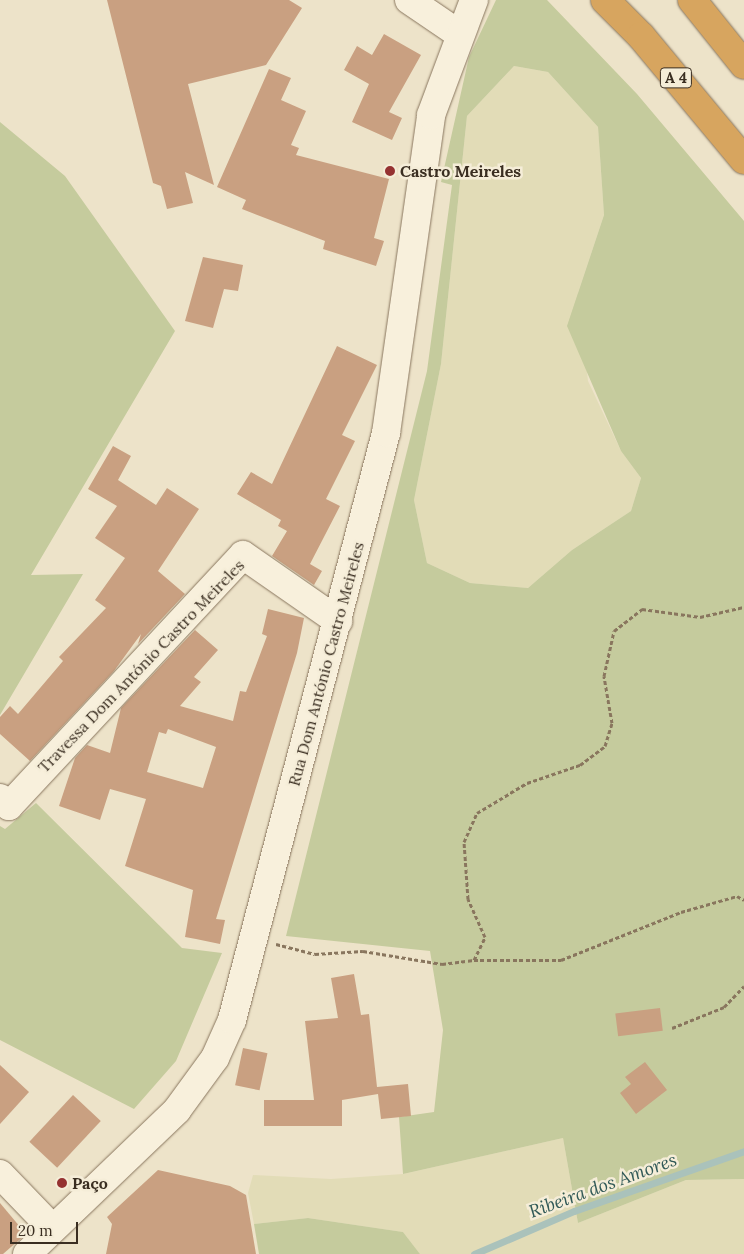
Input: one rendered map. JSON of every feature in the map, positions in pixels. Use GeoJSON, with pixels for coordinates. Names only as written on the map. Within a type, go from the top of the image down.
{"type":"FeatureCollection","features":[{"type":"Feature","properties":{"kind":"highway","name":"A 4"},"geometry":{"type":"LineString","coordinates":[[605,0],[641,36],[744,160]]}},
{"type":"Feature","properties":{"kind":"highway"},"geometry":{"type":"LineString","coordinates":[[695,5],[744,65]]}},
{"type":"Feature","properties":{"kind":"street"},"geometry":{"type":"LineString","coordinates":[[409,0],[459,34]]}},
{"type":"Feature","properties":{"kind":"street","name":"Rua Dom António Castro Meireles"},"geometry":{"type":"LineString","coordinates":[[28,1254],[52,1228],[195,1088],[232,1020],[338,621],[398,374],[432,115],[459,34],[474,0]]}},
{"type":"Feature","properties":{"kind":"street","name":"Travessa Dom António Castro Meireles"},"geometry":{"type":"LineString","coordinates":[[0,798],[9,806],[244,555],[338,621]]}},
{"type":"Feature","properties":{"kind":"street"},"geometry":{"type":"LineString","coordinates":[[0,1174],[52,1228]]}},
{"type":"Feature","properties":{"kind":"path"},"geometry":{"type":"LineString","coordinates":[[474,960],[484,937],[468,899],[464,842],[477,813],[527,783],[580,765],[605,746],[612,723],[604,676],[614,631],[642,608],[700,617],[744,607]]}},
{"type":"Feature","properties":{"kind":"path"},"geometry":{"type":"LineString","coordinates":[[254,938],[315,954],[363,951],[442,964],[474,960],[561,960],[681,912],[737,896],[744,900]]}},
{"type":"Feature","properties":{"kind":"path"},"geometry":{"type":"LineString","coordinates":[[672,1028],[724,1007],[744,986]]}},
{"type":"Feature","properties":{"kind":"shaded area"},"geometry":{"type":"Polygon","coordinates":[[[514,66],[548,72],[598,127],[604,215],[578,293],[588,381],[621,451],[641,478],[631,511],[572,550],[528,588],[470,583],[427,563],[414,500],[441,364],[467,116],[514,66]]]}},
{"type":"Feature","properties":{"kind":"shaded area"},"geometry":{"type":"Polygon","coordinates":[[[563,1138],[578,1223],[686,1180],[744,1179],[744,1254],[420,1254],[403,1232],[308,1218],[254,1224],[248,1193],[253,1175],[331,1179],[403,1174],[563,1138]]]}},
{"type":"Feature","properties":{"kind":"green space"},"geometry":{"type":"Polygon","coordinates":[[[496,0],[547,0],[637,94],[744,221],[744,1179],[686,1180],[578,1223],[563,1138],[403,1174],[399,1117],[434,1112],[443,1030],[430,951],[286,936],[427,371],[452,185],[441,182],[469,57],[496,0]],[[514,66],[467,116],[441,364],[414,500],[427,563],[470,583],[528,588],[572,550],[631,511],[641,478],[621,451],[567,326],[604,215],[598,127],[548,72],[514,66]]]}},
{"type":"Feature","properties":{"kind":"green space"},"geometry":{"type":"Polygon","coordinates":[[[0,122],[65,176],[175,331],[31,575],[83,574],[0,715],[0,122]]]}},
{"type":"Feature","properties":{"kind":"green space"},"geometry":{"type":"Polygon","coordinates":[[[36,803],[182,948],[222,953],[176,1061],[134,1109],[0,1040],[0,826],[5,829],[36,803]]]}},
{"type":"Feature","properties":{"kind":"green space"},"geometry":{"type":"Polygon","coordinates":[[[308,1218],[403,1232],[420,1254],[259,1254],[254,1224],[308,1218]]]}},
{"type":"Feature","properties":{"kind":"building"},"geometry":{"type":"Polygon","coordinates":[[[107,0],[289,0],[302,8],[266,65],[188,84],[214,185],[185,172],[193,203],[167,209],[161,186],[153,183],[107,0]]]}},
{"type":"Feature","properties":{"kind":"building"},"geometry":{"type":"Polygon","coordinates":[[[384,34],[421,55],[389,112],[402,118],[392,140],[352,122],[369,84],[344,70],[357,46],[372,55],[384,34]]]}},
{"type":"Feature","properties":{"kind":"building"},"geometry":{"type":"Polygon","coordinates":[[[269,69],[291,78],[281,100],[306,111],[291,145],[299,148],[296,155],[389,179],[374,238],[384,241],[376,266],[323,249],[325,241],[242,209],[246,200],[217,187],[269,69]]]}},
{"type":"Feature","properties":{"kind":"building"},"geometry":{"type":"Polygon","coordinates":[[[203,257],[243,265],[238,291],[224,289],[213,328],[185,321],[203,257]]]}},
{"type":"Feature","properties":{"kind":"building"},"geometry":{"type":"Polygon","coordinates":[[[337,346],[377,365],[342,435],[355,441],[326,499],[340,506],[310,564],[322,571],[314,585],[272,556],[287,531],[278,526],[281,520],[237,494],[251,472],[272,484],[337,346]]]}},
{"type":"Feature","properties":{"kind":"building"},"geometry":{"type":"Polygon","coordinates":[[[113,446],[131,456],[118,480],[156,505],[167,488],[199,509],[158,571],[185,594],[138,644],[141,634],[114,671],[30,761],[0,734],[0,717],[10,706],[18,714],[63,661],[59,657],[106,608],[95,600],[125,558],[95,538],[117,506],[88,489],[113,446]]]}},
{"type":"Feature","properties":{"kind":"building"},"geometry":{"type":"Polygon","coordinates":[[[268,609],[304,618],[297,653],[216,919],[225,920],[220,944],[185,937],[193,890],[125,866],[146,799],[110,789],[100,820],[59,806],[75,758],[87,745],[110,753],[121,708],[195,630],[218,650],[194,677],[201,682],[180,706],[233,721],[240,691],[246,692],[267,636],[262,634],[268,609]],[[168,729],[166,734],[159,732],[147,772],[203,788],[216,747],[168,729]]]}},
{"type":"Feature","properties":{"kind":"building"},"geometry":{"type":"Polygon","coordinates":[[[354,974],[361,1015],[369,1014],[377,1087],[408,1084],[411,1116],[381,1119],[378,1094],[342,1100],[342,1126],[264,1126],[264,1100],[314,1100],[305,1021],[338,1018],[331,978],[354,974]]]}},
{"type":"Feature","properties":{"kind":"building"},"geometry":{"type":"Polygon","coordinates":[[[660,1008],[663,1031],[618,1036],[615,1013],[660,1008]]]}},
{"type":"Feature","properties":{"kind":"building"},"geometry":{"type":"Polygon","coordinates":[[[243,1048],[267,1053],[260,1090],[235,1085],[243,1048]]]}},
{"type":"Feature","properties":{"kind":"building"},"geometry":{"type":"Polygon","coordinates":[[[645,1062],[667,1090],[636,1114],[620,1093],[631,1084],[625,1077],[645,1062]]]}},
{"type":"Feature","properties":{"kind":"building"},"geometry":{"type":"Polygon","coordinates":[[[0,1065],[29,1092],[0,1124],[0,1065]]]}},
{"type":"Feature","properties":{"kind":"building"},"geometry":{"type":"Polygon","coordinates":[[[73,1095],[101,1121],[57,1168],[29,1142],[73,1095]]]}},
{"type":"Feature","properties":{"kind":"building"},"geometry":{"type":"Polygon","coordinates":[[[158,1170],[230,1186],[246,1195],[256,1254],[106,1254],[112,1224],[107,1217],[158,1170]]]}},
{"type":"Feature","properties":{"kind":"building"},"geometry":{"type":"Polygon","coordinates":[[[0,1203],[26,1234],[3,1254],[0,1254],[0,1203]]]}},
{"type":"Feature","properties":{"kind":"waterway","name":"Ribeira dos Amores"},"geometry":{"type":"LineString","coordinates":[[474,1254],[574,1211],[744,1151]]}},
{"type":"Feature","properties":{"kind":"place","name":"Castro Meireles"},"geometry":{"type":"Point","coordinates":[390,171]}},
{"type":"Feature","properties":{"kind":"place","name":"Paço"},"geometry":{"type":"Point","coordinates":[62,1183]}}]}
